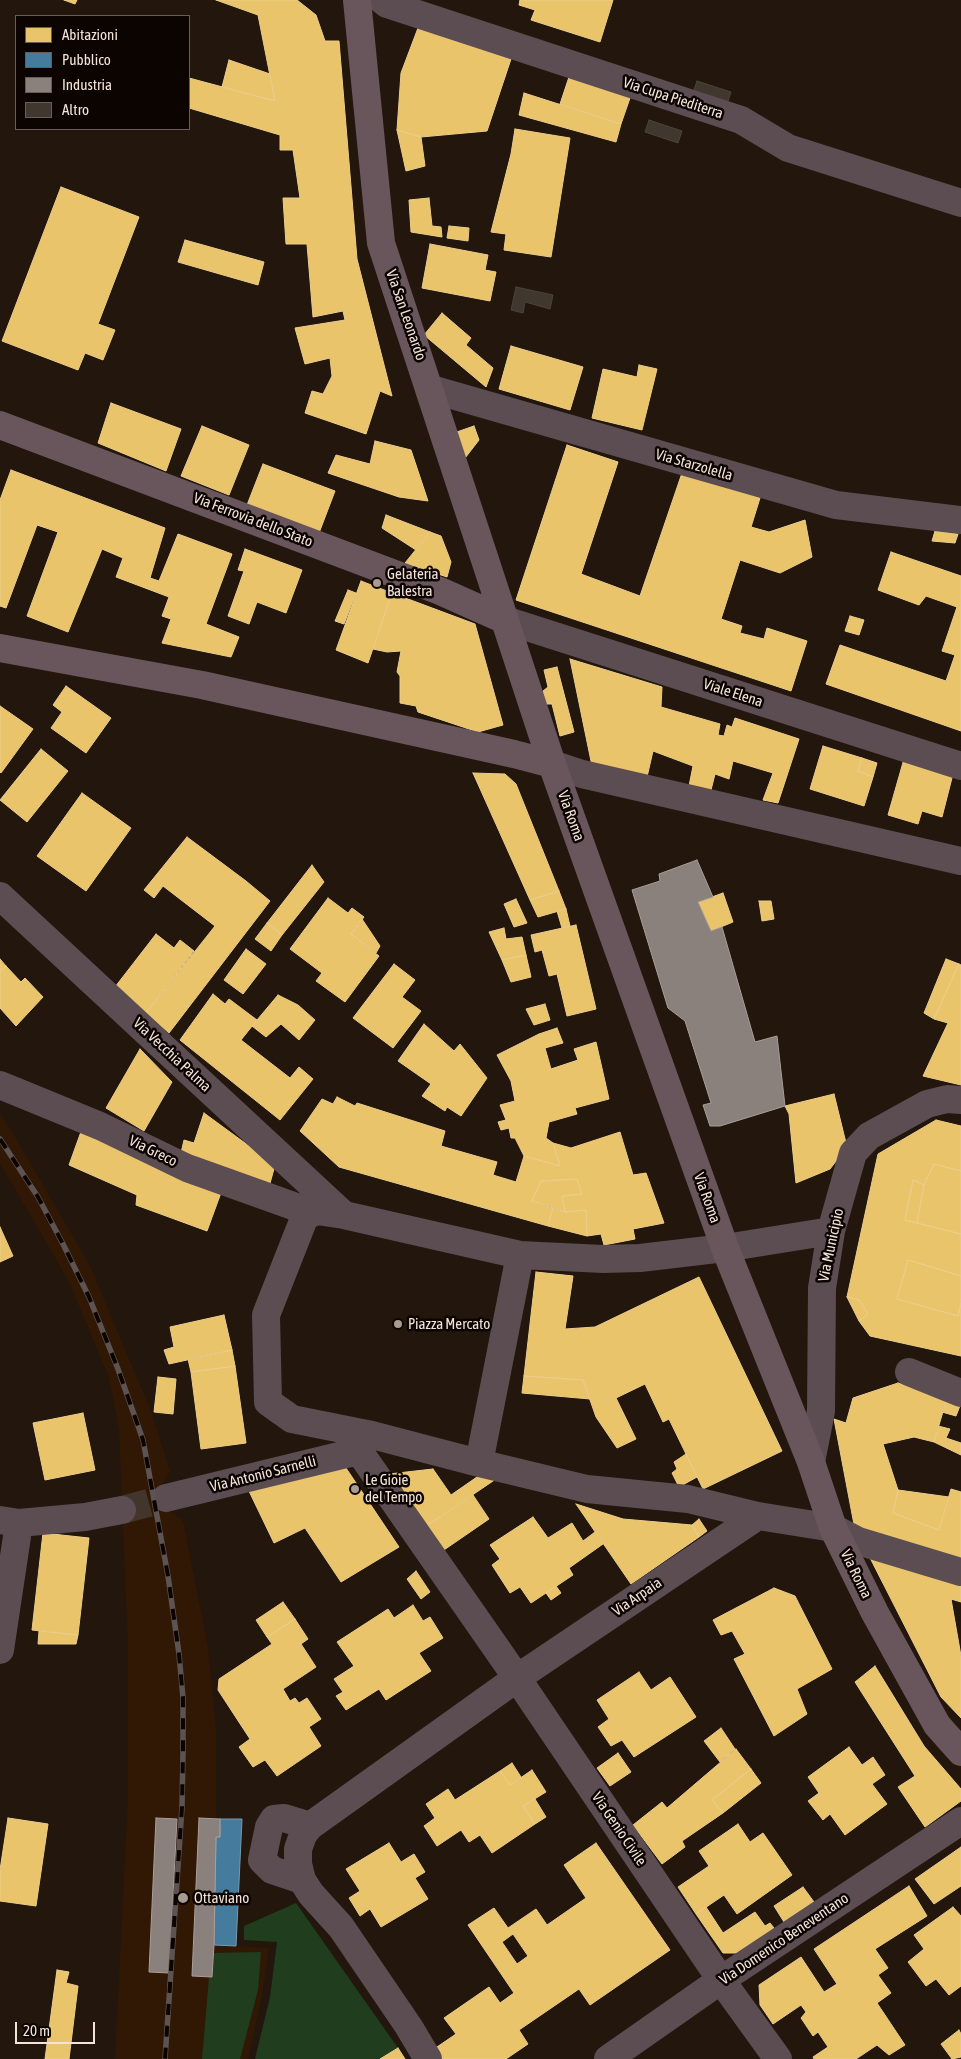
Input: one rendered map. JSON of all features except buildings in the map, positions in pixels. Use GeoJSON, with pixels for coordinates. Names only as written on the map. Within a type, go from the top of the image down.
{"type":"FeatureCollection","features":[{"type":"Feature","properties":{"kind":"main road","name":"Via San Leonardo"},"geometry":{"type":"LineString","coordinates":[[357,0],[381,243],[431,389],[505,620]]}},
{"type":"Feature","properties":{"kind":"main road","name":"Via Ferrovia dello Stato"},"geometry":{"type":"LineString","coordinates":[[0,424],[440,591],[505,620]]}},
{"type":"Feature","properties":{"kind":"main road","name":"Via Roma"},"geometry":{"type":"LineString","coordinates":[[505,620],[552,764],[725,1248],[811,1462],[833,1528],[875,1613],[937,1725],[961,1752]]}},
{"type":"Feature","properties":{"kind":"main road"},"geometry":{"type":"LineString","coordinates":[[0,648],[202,685],[552,764]]}},
{"type":"Feature","properties":{"kind":"street","name":"Via Cupa Piediterra"},"geometry":{"type":"LineString","coordinates":[[382,0],[387,4],[740,120],[788,148],[961,204]]}},
{"type":"Feature","properties":{"kind":"street","name":"Via Starzolella"},"geometry":{"type":"LineString","coordinates":[[431,389],[836,505],[961,520]]}},
{"type":"Feature","properties":{"kind":"street","name":"Viale Elena"},"geometry":{"type":"LineString","coordinates":[[505,620],[961,766]]}},
{"type":"Feature","properties":{"kind":"street"},"geometry":{"type":"LineString","coordinates":[[552,764],[582,774],[961,861]]}},
{"type":"Feature","properties":{"kind":"street","name":"Via Vecchia Palma"},"geometry":{"type":"LineString","coordinates":[[0,896],[344,1215]]}},
{"type":"Feature","properties":{"kind":"street","name":"Via Greco"},"geometry":{"type":"LineString","coordinates":[[0,1085],[100,1126],[187,1168],[296,1207],[304,1216]]}},
{"type":"Feature","properties":{"kind":"street","name":"Via Municipio"},"geometry":{"type":"LineString","coordinates":[[811,1462],[821,1411],[822,1288],[831,1231],[853,1153],[869,1136],[927,1104],[947,1099],[961,1100]]}},
{"type":"Feature","properties":{"kind":"street"},"geometry":{"type":"LineString","coordinates":[[831,1231],[725,1248],[640,1258],[520,1255],[344,1215],[317,1211],[304,1216],[266,1315],[268,1402],[292,1419],[366,1443],[480,1464],[587,1489],[688,1499],[758,1516],[833,1528],[858,1541],[961,1572]]}},
{"type":"Feature","properties":{"kind":"street"},"geometry":{"type":"LineString","coordinates":[[480,1464],[520,1255]]}},
{"type":"Feature","properties":{"kind":"street"},"geometry":{"type":"LineString","coordinates":[[910,1372],[961,1393]]}},
{"type":"Feature","properties":{"kind":"street","name":"Via Antonio Sarnelli"},"geometry":{"type":"LineString","coordinates":[[166,1498],[366,1443]]}},
{"type":"Feature","properties":{"kind":"street","name":"Via Genio Civile"},"geometry":{"type":"LineString","coordinates":[[366,1443],[517,1678],[721,1980],[778,2059]]}},
{"type":"Feature","properties":{"kind":"street"},"geometry":{"type":"LineString","coordinates":[[0,1650],[10,1521],[85,1517],[122,1510]]}},
{"type":"Feature","properties":{"kind":"street","name":"Via Arpaia"},"geometry":{"type":"LineString","coordinates":[[310,1826],[517,1678],[758,1516]]}},
{"type":"Feature","properties":{"kind":"street"},"geometry":{"type":"LineString","coordinates":[[302,1880],[272,1870],[262,1860],[269,1827],[274,1819],[284,1818],[310,1826],[303,1835],[298,1849],[298,1864],[302,1880],[311,1894],[341,1928],[409,2027],[428,2059]]}},
{"type":"Feature","properties":{"kind":"street","name":"Via Domenico Beneventano"},"geometry":{"type":"LineString","coordinates":[[608,2059],[721,1980],[961,1821]]}},
{"type":"Feature","properties":{"kind":"shaded area"},"geometry":{"type":"Polygon","coordinates":[[[0,1114],[90,1266],[151,1411],[170,1471],[162,1485],[170,1511],[183,1521],[208,1647],[216,1731],[216,1818],[242,1819],[237,1946],[269,1948],[262,1996],[248,2059],[115,2059],[128,1798],[128,1644],[119,1431],[109,1377],[68,1280],[0,1163],[0,1114]]]}},
{"type":"Feature","properties":{"kind":"green space"},"geometry":{"type":"Polygon","coordinates":[[[296,1903],[405,2059],[255,2059],[270,1997],[277,1942],[244,1940],[244,1926],[296,1903]]]}},
{"type":"Feature","properties":{"kind":"green space"},"geometry":{"type":"Polygon","coordinates":[[[261,1952],[258,1990],[240,2059],[202,2059],[209,1977],[212,1976],[214,1953],[261,1952]]]}},
{"type":"Feature","properties":{"kind":"tunnel"},"geometry":{"type":"LineString","coordinates":[[122,1510],[166,1498]]}},
{"type":"Feature","properties":{"kind":"railway"},"geometry":{"type":"LineString","coordinates":[[0,1139],[38,1197],[63,1244],[89,1297],[118,1369],[143,1440],[168,1576],[183,1698],[183,1752],[182,1807],[165,2059]]}},
{"type":"Feature","properties":{"kind":"place","name":"Gelateria Balestra"},"geometry":{"type":"Point","coordinates":[377,583]}},
{"type":"Feature","properties":{"kind":"place","name":"Piazza Mercato"},"geometry":{"type":"Point","coordinates":[398,1324]}},
{"type":"Feature","properties":{"kind":"place","name":"Le Gioie del Tempo"},"geometry":{"type":"Point","coordinates":[355,1489]}},
{"type":"Feature","properties":{"kind":"place","name":"Ottaviano"},"geometry":{"type":"Point","coordinates":[183,1898]}}]}
